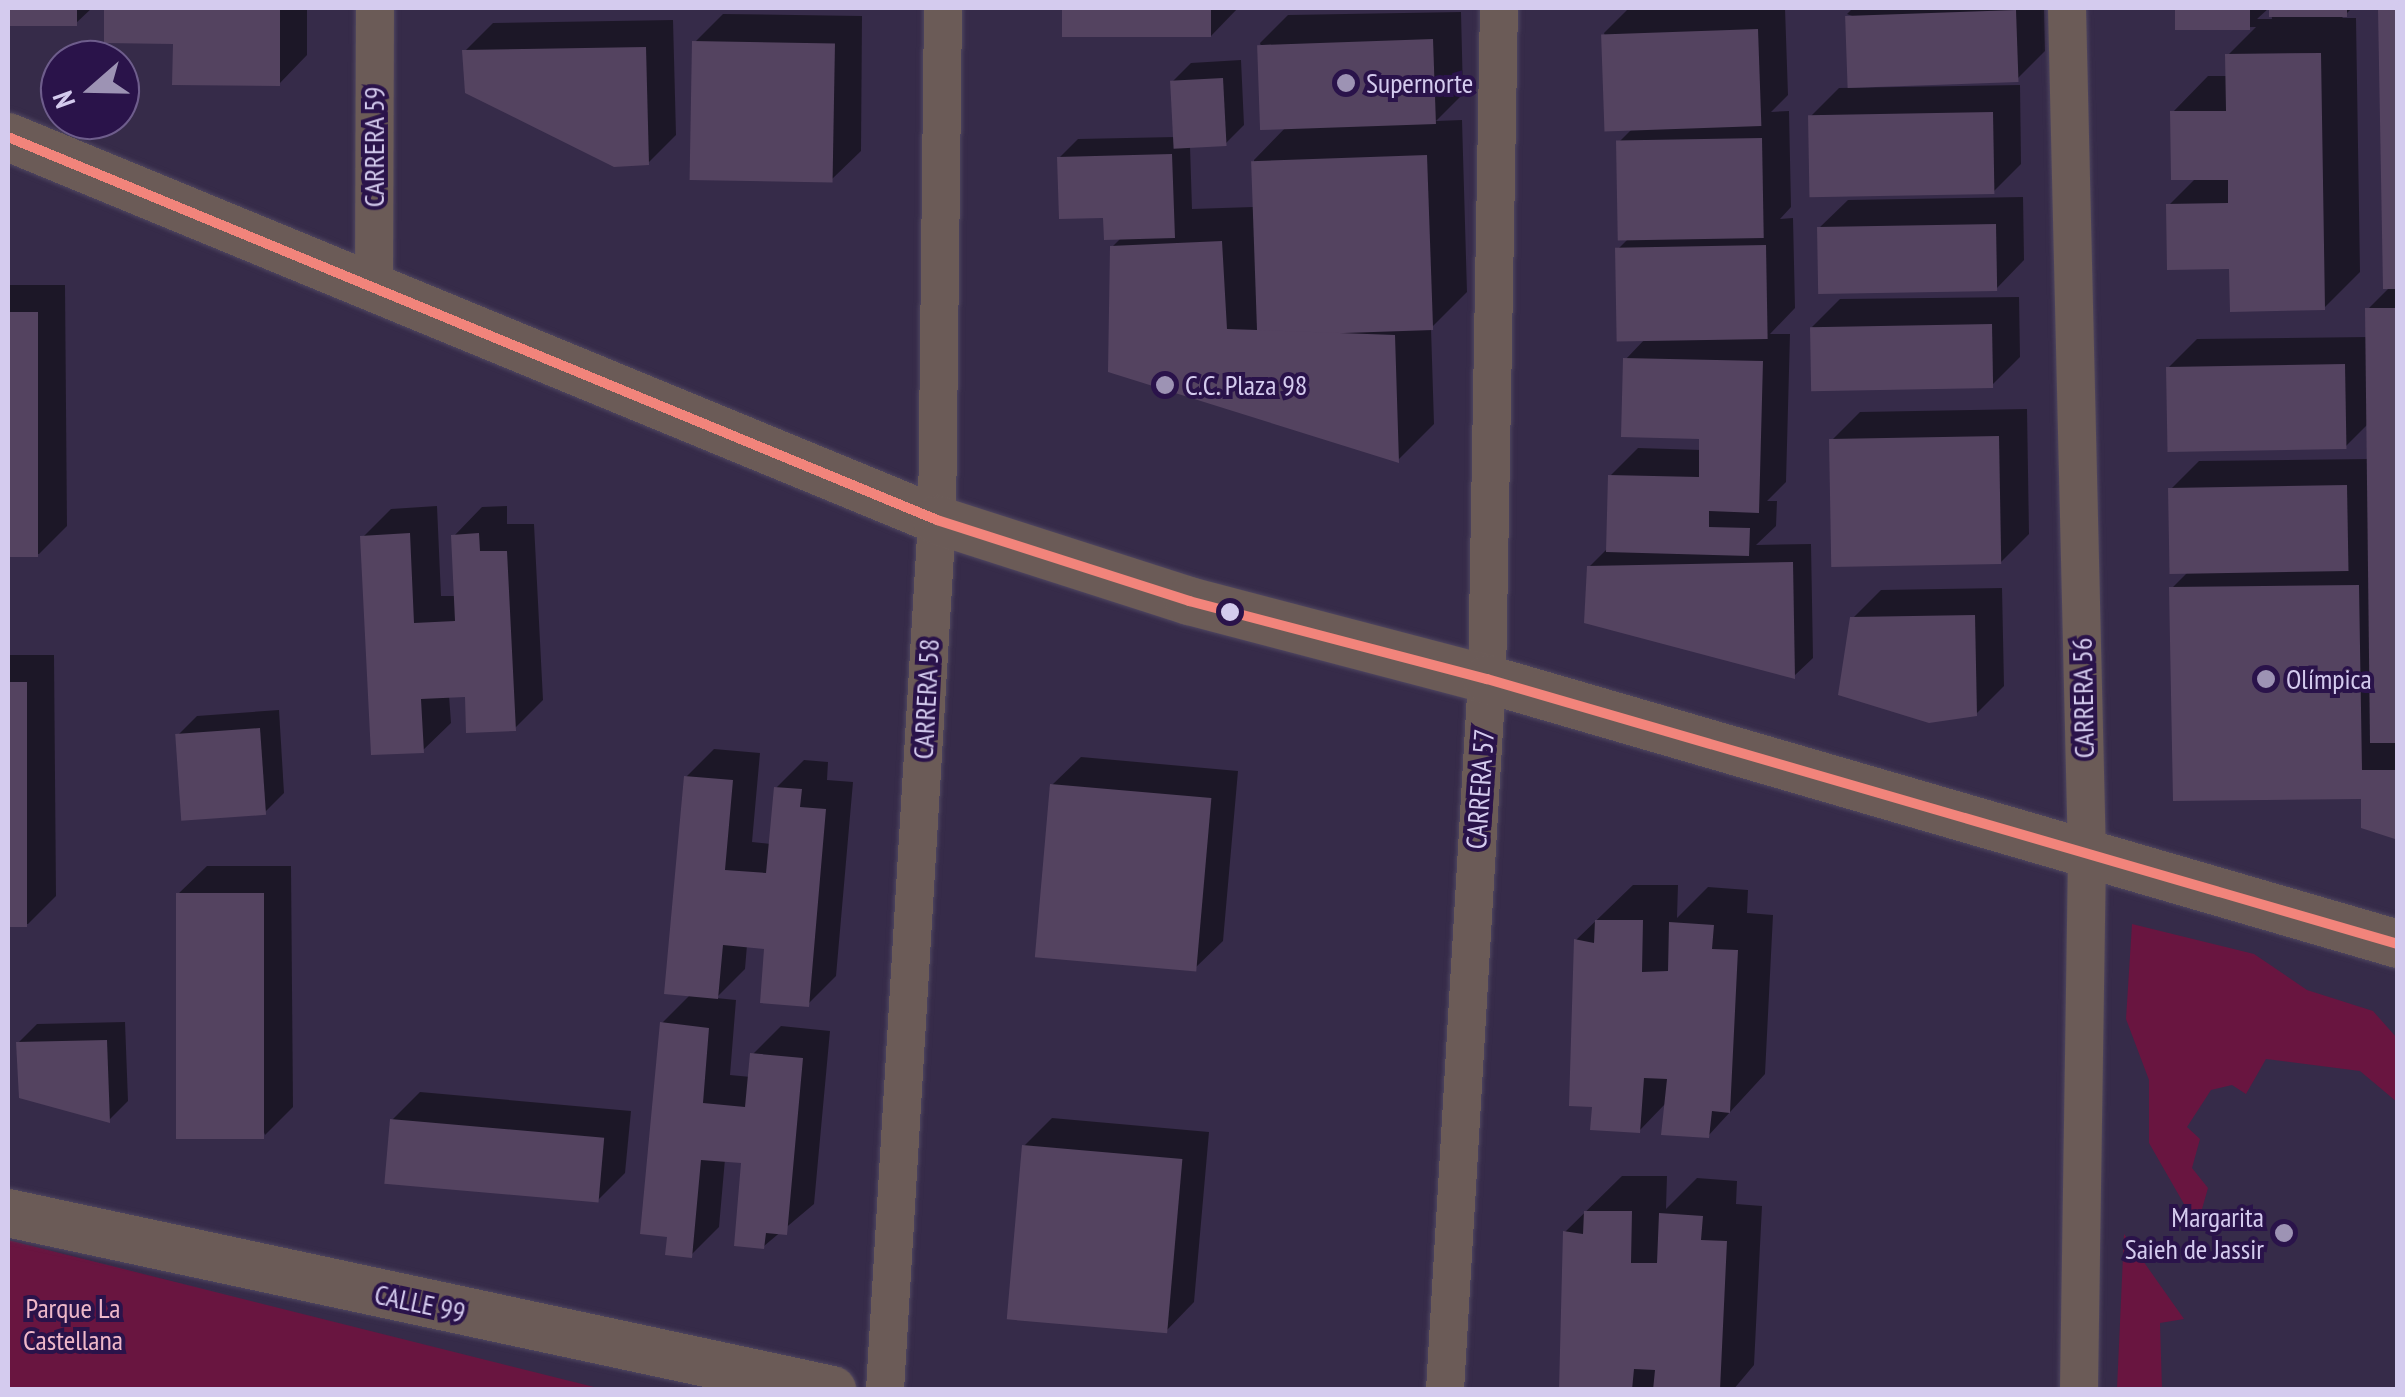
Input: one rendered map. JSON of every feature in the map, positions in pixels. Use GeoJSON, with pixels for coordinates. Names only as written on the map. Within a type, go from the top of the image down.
{"type":"FeatureCollection","features":[{"type":"Feature","properties":{"kind":"street","name":"CARRERA 59"},"geometry":{"type":"LineString","coordinates":[[374,286],[375,8]]}},
{"type":"Feature","properties":{"kind":"street","name":"CARRERA 58"},"geometry":{"type":"LineString","coordinates":[[885,1390],[937,520],[943,8]]}},
{"type":"Feature","properties":{"kind":"street","name":"CARRERA 57"},"geometry":{"type":"LineString","coordinates":[[1445,1390],[1487,679],[1499,8]]}},
{"type":"Feature","properties":{"kind":"street","name":"CARRERA 56"},"geometry":{"type":"LineString","coordinates":[[2068,8],[2087,856],[2079,1390]]}},
{"type":"Feature","properties":{"kind":"street"},"geometry":{"type":"LineString","coordinates":[[8,137],[937,520],[1189,601],[1487,679],[2398,944]]}},
{"type":"Feature","properties":{"kind":"street","name":"CALLE 99"},"geometry":{"type":"LineString","coordinates":[[8,1213],[832,1390]]}},
{"type":"Feature","properties":{"kind":"green space"},"geometry":{"type":"Polygon","coordinates":[[[2132,924],[2254,954],[2307,990],[2373,1011],[2397,1038],[2397,1102],[2360,1071],[2266,1059],[2246,1094],[2232,1085],[2211,1090],[2187,1127],[2200,1139],[2192,1168],[2208,1188],[2202,1209],[2188,1211],[2149,1143],[2149,1080],[2126,1019],[2132,924]]]}},
{"type":"Feature","properties":{"kind":"green space"},"geometry":{"type":"Polygon","coordinates":[[[2124,1234],[2184,1319],[2160,1323],[2162,1389],[2117,1389],[2124,1234]]]}},
{"type":"Feature","properties":{"kind":"green space","name":"Parque La Castellana"},"geometry":{"type":"Polygon","coordinates":[[[8,1240],[602,1389],[8,1389],[8,1240]]]}},
{"type":"Feature","properties":{"kind":"building"},"geometry":{"type":"Polygon","coordinates":[[[8,8],[77,8],[77,26],[8,26],[8,8]]]}},
{"type":"Feature","properties":{"kind":"building"},"geometry":{"type":"Polygon","coordinates":[[[104,8],[280,8],[280,86],[172,85],[173,44],[104,40],[104,8]]]}},
{"type":"Feature","properties":{"kind":"building"},"geometry":{"type":"Polygon","coordinates":[[[1062,8],[1211,8],[1211,37],[1062,37],[1062,8]]]}},
{"type":"Feature","properties":{"kind":"building"},"geometry":{"type":"Polygon","coordinates":[[[2175,8],[2250,8],[2250,30],[2175,30],[2175,8]]]}},
{"type":"Feature","properties":{"kind":"building"},"geometry":{"type":"Polygon","coordinates":[[[2269,8],[2347,8],[2347,17],[2269,17],[2269,8]]]}},
{"type":"Feature","properties":{"kind":"building"},"geometry":{"type":"Polygon","coordinates":[[[2378,8],[2398,8],[2398,289],[2383,289],[2378,8]]]}},
{"type":"Feature","properties":{"kind":"building"},"geometry":{"type":"Polygon","coordinates":[[[2016,10],[2019,82],[1848,88],[1845,16],[2016,10]]]}},
{"type":"Feature","properties":{"kind":"building"},"geometry":{"type":"Polygon","coordinates":[[[1758,29],[1761,126],[1604,131],[1601,34],[1758,29]]]}},
{"type":"Feature","properties":{"kind":"building","name":"Supernorte"},"geometry":{"type":"Polygon","coordinates":[[[1433,39],[1436,124],[1260,130],[1257,45],[1433,39]]]}},
{"type":"Feature","properties":{"kind":"building"},"geometry":{"type":"Polygon","coordinates":[[[692,41],[835,43],[833,182],[690,180],[692,41]]]}},
{"type":"Feature","properties":{"kind":"building"},"geometry":{"type":"Polygon","coordinates":[[[646,47],[649,165],[614,167],[465,93],[462,50],[646,47]]]}},
{"type":"Feature","properties":{"kind":"building"},"geometry":{"type":"Polygon","coordinates":[[[2321,53],[2325,310],[2230,312],[2229,269],[2167,270],[2166,204],[2228,203],[2228,180],[2171,180],[2170,111],[2226,111],[2225,54],[2321,53]]]}},
{"type":"Feature","properties":{"kind":"building"},"geometry":{"type":"Polygon","coordinates":[[[1223,78],[1227,146],[1174,149],[1170,81],[1223,78]]]}},
{"type":"Feature","properties":{"kind":"building"},"geometry":{"type":"Polygon","coordinates":[[[1993,112],[1994,194],[1809,197],[1808,115],[1993,112]]]}},
{"type":"Feature","properties":{"kind":"building"},"geometry":{"type":"Polygon","coordinates":[[[1762,138],[1764,238],[1618,241],[1616,141],[1762,138]]]}},
{"type":"Feature","properties":{"kind":"building"},"geometry":{"type":"Polygon","coordinates":[[[1172,154],[1175,238],[1104,240],[1103,218],[1059,219],[1057,157],[1172,154]]]}},
{"type":"Feature","properties":{"kind":"building"},"geometry":{"type":"Polygon","coordinates":[[[1427,155],[1433,330],[1257,336],[1251,161],[1427,155]]]}},
{"type":"Feature","properties":{"kind":"building"},"geometry":{"type":"Polygon","coordinates":[[[1996,224],[1997,291],[1818,294],[1817,227],[1996,224]]]}},
{"type":"Feature","properties":{"kind":"building"},"geometry":{"type":"Polygon","coordinates":[[[1222,241],[1227,329],[1395,335],[1399,463],[1108,372],[1110,246],[1222,241]]]}},
{"type":"Feature","properties":{"kind":"building"},"geometry":{"type":"Polygon","coordinates":[[[1766,245],[1768,339],[1617,342],[1615,248],[1766,245]]]}},
{"type":"Feature","properties":{"kind":"building"},"geometry":{"type":"Polygon","coordinates":[[[2365,308],[2398,308],[2398,743],[2370,743],[2365,308]]]}},
{"type":"Feature","properties":{"kind":"building"},"geometry":{"type":"Polygon","coordinates":[[[8,312],[38,312],[38,557],[8,557],[8,312]]]}},
{"type":"Feature","properties":{"kind":"building"},"geometry":{"type":"Polygon","coordinates":[[[1992,324],[1993,388],[1811,391],[1810,327],[1992,324]]]}},
{"type":"Feature","properties":{"kind":"building"},"geometry":{"type":"Polygon","coordinates":[[[1623,358],[1763,361],[1759,513],[1709,511],[1709,527],[1750,528],[1749,556],[1606,552],[1608,475],[1699,477],[1699,439],[1621,437],[1623,358]]]}},
{"type":"Feature","properties":{"kind":"building"},"geometry":{"type":"Polygon","coordinates":[[[2345,364],[2346,449],[2168,452],[2166,367],[2345,364]]]}},
{"type":"Feature","properties":{"kind":"building"},"geometry":{"type":"Polygon","coordinates":[[[1999,436],[2001,564],[1831,567],[1829,439],[1999,436]]]}},
{"type":"Feature","properties":{"kind":"building"},"geometry":{"type":"Polygon","coordinates":[[[2347,485],[2349,571],[2170,574],[2168,488],[2347,485]]]}},
{"type":"Feature","properties":{"kind":"building"},"geometry":{"type":"Polygon","coordinates":[[[410,533],[414,623],[455,621],[451,535],[479,533],[480,551],[507,551],[516,731],[466,733],[465,697],[421,699],[424,753],[371,755],[360,536],[410,533]]]}},
{"type":"Feature","properties":{"kind":"building"},"geometry":{"type":"Polygon","coordinates":[[[1793,562],[1795,679],[1584,623],[1587,566],[1793,562]]]}},
{"type":"Feature","properties":{"kind":"building","name":"Olímpica"},"geometry":{"type":"Polygon","coordinates":[[[2359,585],[2362,770],[2398,770],[2398,840],[2361,828],[2361,799],[2173,801],[2169,587],[2359,585]]]}},
{"type":"Feature","properties":{"kind":"building"},"geometry":{"type":"Polygon","coordinates":[[[1975,615],[1977,716],[1929,723],[1838,695],[1850,617],[1975,615]]]}},
{"type":"Feature","properties":{"kind":"building"},"geometry":{"type":"Polygon","coordinates":[[[8,682],[27,682],[27,927],[8,927],[8,682]]]}},
{"type":"Feature","properties":{"kind":"building"},"geometry":{"type":"Polygon","coordinates":[[[260,728],[266,815],[181,821],[175,734],[260,728]]]}},
{"type":"Feature","properties":{"kind":"building"},"geometry":{"type":"Polygon","coordinates":[[[684,776],[733,780],[725,870],[766,873],[774,787],[802,789],[800,807],[826,809],[809,1007],[760,1003],[764,949],[723,945],[718,999],[664,994],[684,776]]]}},
{"type":"Feature","properties":{"kind":"building"},"geometry":{"type":"Polygon","coordinates":[[[1050,784],[1211,798],[1196,971],[1035,957],[1050,784]]]}},
{"type":"Feature","properties":{"kind":"building"},"geometry":{"type":"Polygon","coordinates":[[[176,893],[264,893],[264,1139],[176,1139],[176,893]]]}},
{"type":"Feature","properties":{"kind":"building"},"geometry":{"type":"Polygon","coordinates":[[[1595,920],[1643,920],[1642,972],[1668,971],[1669,922],[1714,925],[1712,949],[1738,950],[1730,1113],[1712,1111],[1709,1138],[1661,1135],[1667,1079],[1644,1078],[1640,1133],[1590,1130],[1592,1107],[1569,1106],[1574,939],[1594,943],[1595,920]]]}},
{"type":"Feature","properties":{"kind":"building"},"geometry":{"type":"Polygon","coordinates":[[[660,1022],[709,1028],[703,1103],[745,1107],[750,1053],[803,1058],[787,1235],[766,1233],[764,1249],[734,1246],[741,1163],[701,1160],[692,1258],[665,1255],[667,1237],[640,1234],[660,1022]]]}},
{"type":"Feature","properties":{"kind":"building"},"geometry":{"type":"Polygon","coordinates":[[[107,1040],[110,1123],[19,1098],[16,1042],[107,1040]]]}},
{"type":"Feature","properties":{"kind":"building"},"geometry":{"type":"Polygon","coordinates":[[[390,1119],[604,1138],[599,1202],[384,1184],[390,1119]]]}},
{"type":"Feature","properties":{"kind":"building"},"geometry":{"type":"Polygon","coordinates":[[[1022,1145],[1182,1159],[1167,1333],[1007,1319],[1022,1145]]]}},
{"type":"Feature","properties":{"kind":"building"},"geometry":{"type":"Polygon","coordinates":[[[1584,1211],[1632,1211],[1631,1263],[1657,1263],[1659,1213],[1703,1216],[1701,1240],[1727,1241],[1720,1390],[1653,1390],[1655,1370],[1634,1369],[1632,1390],[1559,1390],[1563,1231],[1583,1234],[1584,1211]]]}},
{"type":"Feature","properties":{"kind":"transit line"},"geometry":{"type":"LineString","coordinates":[[8,137],[937,520],[1189,601],[1487,679],[2398,944]]}},
{"type":"Feature","properties":{"kind":"place","name":"Supernorte"},"geometry":{"type":"Point","coordinates":[1346,83]}},
{"type":"Feature","properties":{"kind":"place","name":"C.C. Plaza 98"},"geometry":{"type":"Point","coordinates":[1165,385]}},
{"type":"Feature","properties":{"kind":"place","name":"Olímpica"},"geometry":{"type":"Point","coordinates":[2266,679]}},
{"type":"Feature","properties":{"kind":"place","name":"Margarita Saieh de Jassir"},"geometry":{"type":"Point","coordinates":[2284,1233]}}]}
